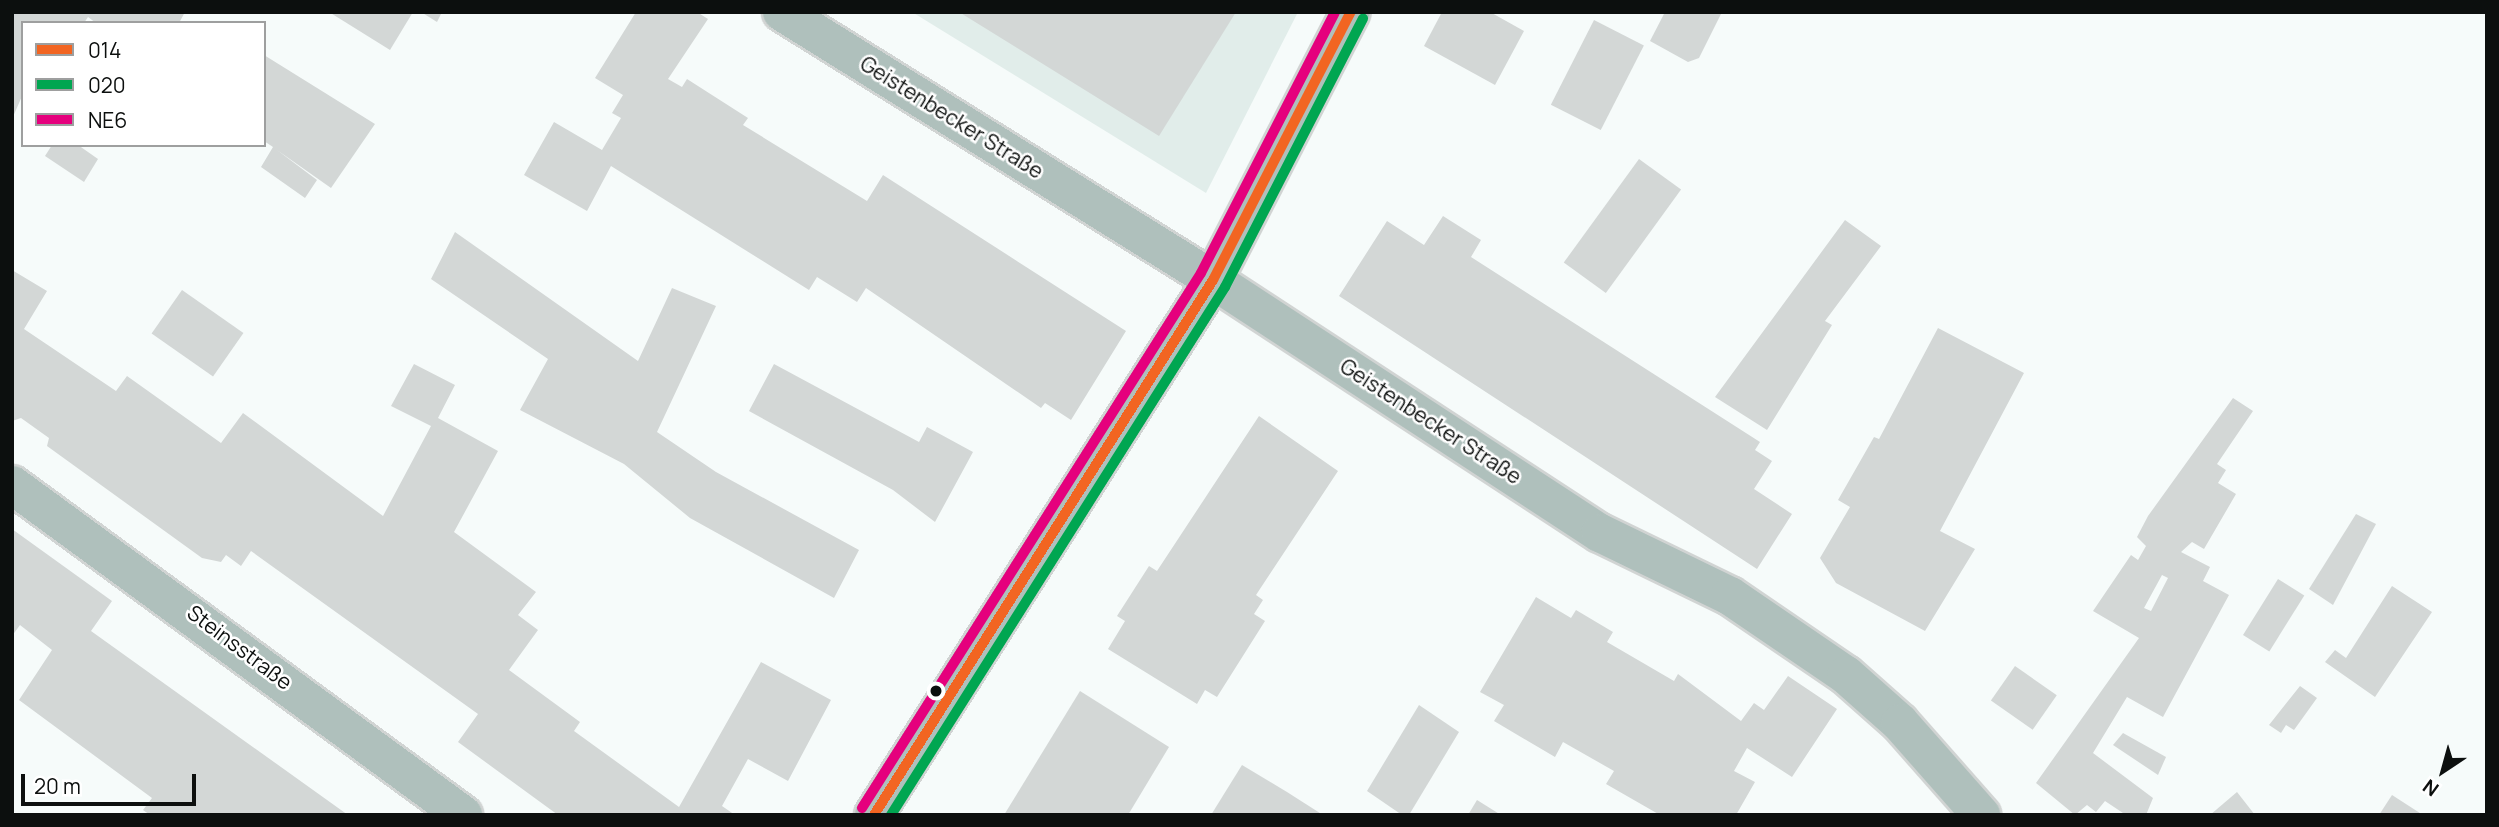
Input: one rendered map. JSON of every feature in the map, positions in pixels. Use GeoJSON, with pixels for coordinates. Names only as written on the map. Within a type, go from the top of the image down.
{"type":"FeatureCollection","features":[{"type":"Feature","properties":{"kind":"street","name":"Geistenbecker Straße"},"geometry":{"type":"LineString","coordinates":[[782,12],[1213,280],[1600,533],[1730,596],[1846,675],[1900,723],[1982,815]]}},
{"type":"Feature","properties":{"kind":"street"},"geometry":{"type":"LineString","coordinates":[[874,815],[1213,280],[1351,12]]}},
{"type":"Feature","properties":{"kind":"street","name":"Steinsstraße"},"geometry":{"type":"LineString","coordinates":[[12,485],[463,815]]}},
{"type":"Feature","properties":{"kind":"shaded area"},"geometry":{"type":"Polygon","coordinates":[[[912,12],[1298,12],[1206,193],[912,12]]]}},
{"type":"Feature","properties":{"kind":"building"},"geometry":{"type":"Polygon","coordinates":[[[12,12],[185,12],[180,21],[93,21],[88,17],[85,21],[21,21],[21,99],[12,119],[12,12]]]}},
{"type":"Feature","properties":{"kind":"building"},"geometry":{"type":"Polygon","coordinates":[[[329,12],[413,12],[390,50],[329,12]]]}},
{"type":"Feature","properties":{"kind":"building"},"geometry":{"type":"Polygon","coordinates":[[[421,12],[442,12],[437,22],[421,12]]]}},
{"type":"Feature","properties":{"kind":"building"},"geometry":{"type":"Polygon","coordinates":[[[636,12],[697,12],[708,19],[668,79],[682,87],[687,79],[748,118],[743,125],[867,201],[883,175],[1126,331],[1071,420],[1045,403],[1041,408],[866,288],[857,302],[817,277],[809,290],[611,166],[587,211],[524,175],[554,122],[602,150],[621,118],[612,113],[623,95],[595,78],[636,12]]]}},
{"type":"Feature","properties":{"kind":"building"},"geometry":{"type":"Polygon","coordinates":[[[959,12],[1236,12],[1159,136],[959,12]]]}},
{"type":"Feature","properties":{"kind":"building"},"geometry":{"type":"Polygon","coordinates":[[[1442,12],[1490,12],[1524,31],[1495,85],[1424,46],[1442,12]]]}},
{"type":"Feature","properties":{"kind":"building"},"geometry":{"type":"Polygon","coordinates":[[[1665,12],[1722,12],[1699,58],[1688,62],[1650,41],[1665,12]]]}},
{"type":"Feature","properties":{"kind":"building"},"geometry":{"type":"Polygon","coordinates":[[[1594,20],[1644,45],[1601,130],[1551,105],[1594,20]]]}},
{"type":"Feature","properties":{"kind":"building"},"geometry":{"type":"Polygon","coordinates":[[[266,56],[375,124],[331,188],[277,150],[317,180],[305,198],[261,167],[273,147],[266,142],[266,56]]]}},
{"type":"Feature","properties":{"kind":"building"},"geometry":{"type":"Polygon","coordinates":[[[51,147],[81,147],[98,159],[84,182],[45,156],[51,147]]]}},
{"type":"Feature","properties":{"kind":"building"},"geometry":{"type":"Polygon","coordinates":[[[1639,159],[1681,190],[1606,293],[1564,263],[1639,159]]]}},
{"type":"Feature","properties":{"kind":"building"},"geometry":{"type":"Polygon","coordinates":[[[1443,216],[1481,240],[1471,257],[1760,442],[1755,450],[1772,461],[1754,489],[1792,514],[1757,569],[1339,296],[1387,221],[1424,245],[1443,216]]]}},
{"type":"Feature","properties":{"kind":"building"},"geometry":{"type":"Polygon","coordinates":[[[1845,220],[1881,246],[1825,321],[1832,325],[1767,430],[1715,397],[1845,220]]]}},
{"type":"Feature","properties":{"kind":"building"},"geometry":{"type":"Polygon","coordinates":[[[455,232],[638,361],[672,288],[716,306],[657,432],[716,472],[859,550],[834,598],[690,518],[624,464],[520,410],[548,359],[431,279],[455,232]]]}},
{"type":"Feature","properties":{"kind":"building"},"geometry":{"type":"Polygon","coordinates":[[[12,270],[47,291],[24,329],[116,391],[127,376],[221,443],[243,413],[383,516],[431,426],[391,406],[414,364],[455,385],[438,418],[498,451],[454,532],[536,592],[518,615],[538,630],[509,670],[580,722],[574,731],[679,807],[761,662],[831,700],[788,781],[748,759],[722,806],[735,815],[558,815],[458,742],[478,714],[251,551],[241,566],[226,555],[221,562],[202,558],[47,446],[49,438],[21,418],[12,421],[12,270]]]}},
{"type":"Feature","properties":{"kind":"building"},"geometry":{"type":"Polygon","coordinates":[[[182,290],[243,333],[213,376],[152,333],[182,290]]]}},
{"type":"Feature","properties":{"kind":"building"},"geometry":{"type":"Polygon","coordinates":[[[1938,328],[2024,373],[1940,531],[1975,549],[1925,631],[1836,583],[1820,558],[1850,507],[1838,500],[1874,437],[1879,439],[1938,328]]]}},
{"type":"Feature","properties":{"kind":"building"},"geometry":{"type":"Polygon","coordinates":[[[774,364],[919,442],[927,427],[973,452],[935,522],[893,490],[749,411],[774,364]]]}},
{"type":"Feature","properties":{"kind":"building"},"geometry":{"type":"Polygon","coordinates":[[[2233,398],[2253,411],[2217,464],[2226,470],[2218,483],[2236,494],[2204,549],[2192,542],[2181,552],[2210,567],[2203,581],[2229,595],[2163,717],[2127,697],[2093,753],[2153,798],[2146,815],[2126,815],[2105,801],[2096,812],[2087,805],[2075,815],[2036,783],[2139,638],[2093,611],[2131,555],[2138,560],[2146,546],[2137,537],[2148,516],[2233,398]],[[2162,575],[2144,608],[2151,611],[2168,578],[2162,575]]]}},
{"type":"Feature","properties":{"kind":"building"},"geometry":{"type":"Polygon","coordinates":[[[1259,416],[1338,471],[1256,595],[1263,600],[1254,614],[1265,621],[1217,697],[1205,690],[1197,704],[1108,649],[1125,621],[1117,616],[1149,566],[1157,571],[1259,416]]]}},
{"type":"Feature","properties":{"kind":"building"},"geometry":{"type":"Polygon","coordinates":[[[2356,514],[2376,524],[2333,605],[2309,589],[2356,514]]]}},
{"type":"Feature","properties":{"kind":"building"},"geometry":{"type":"Polygon","coordinates":[[[12,529],[112,601],[91,631],[348,815],[150,815],[143,810],[152,798],[19,700],[52,650],[20,625],[12,636],[12,529]]]}},
{"type":"Feature","properties":{"kind":"building"},"geometry":{"type":"Polygon","coordinates":[[[2278,579],[2304,595],[2269,651],[2243,635],[2278,579]]]}},
{"type":"Feature","properties":{"kind":"building"},"geometry":{"type":"Polygon","coordinates":[[[2392,586],[2432,612],[2375,697],[2325,662],[2335,650],[2346,658],[2392,586]]]}},
{"type":"Feature","properties":{"kind":"building"},"geometry":{"type":"Polygon","coordinates":[[[1536,597],[1571,618],[1576,610],[1613,632],[1607,642],[1674,681],[1678,674],[1741,721],[1754,703],[1764,710],[1788,676],[1837,709],[1792,777],[1747,748],[1734,771],[1755,782],[1736,815],[1660,815],[1606,784],[1614,771],[1563,742],[1555,757],[1494,721],[1504,705],[1480,692],[1536,597]]]}},
{"type":"Feature","properties":{"kind":"building"},"geometry":{"type":"Polygon","coordinates":[[[2015,666],[2057,695],[2033,730],[1991,700],[2015,666]]]}},
{"type":"Feature","properties":{"kind":"building"},"geometry":{"type":"Polygon","coordinates":[[[2300,686],[2317,698],[2294,730],[2286,725],[2281,733],[2269,725],[2300,686]]]}},
{"type":"Feature","properties":{"kind":"building"},"geometry":{"type":"Polygon","coordinates":[[[1080,691],[1169,747],[1128,815],[1004,815],[1080,691]]]}},
{"type":"Feature","properties":{"kind":"building"},"geometry":{"type":"Polygon","coordinates":[[[1419,705],[1459,732],[1409,815],[1402,815],[1367,791],[1419,705]]]}},
{"type":"Feature","properties":{"kind":"building"},"geometry":{"type":"Polygon","coordinates":[[[2123,733],[2166,757],[2158,775],[2113,745],[2123,733]]]}},
{"type":"Feature","properties":{"kind":"building"},"geometry":{"type":"Polygon","coordinates":[[[1242,765],[1287,792],[1323,815],[1211,815],[1242,765]]]}},
{"type":"Feature","properties":{"kind":"building"},"geometry":{"type":"Polygon","coordinates":[[[2237,792],[2255,815],[2210,815],[2237,792]]]}},
{"type":"Feature","properties":{"kind":"building"},"geometry":{"type":"Polygon","coordinates":[[[2392,795],[2423,815],[2379,815],[2392,795]]]}},
{"type":"Feature","properties":{"kind":"building"},"geometry":{"type":"Polygon","coordinates":[[[1477,800],[1501,815],[1468,815],[1477,800]]]}},
{"type":"Feature","properties":{"kind":"transit line","name":"NE6"},"geometry":{"type":"LineString","coordinates":[[862,808],[1201,273],[1335,12]]}},
{"type":"Feature","properties":{"kind":"transit line","name":"014"},"geometry":{"type":"LineString","coordinates":[[874,815],[1213,280],[1351,12]]}},
{"type":"Feature","properties":{"kind":"transit line","name":"020"},"geometry":{"type":"LineString","coordinates":[[891,815],[1225,287],[1363,18]]}}]}
